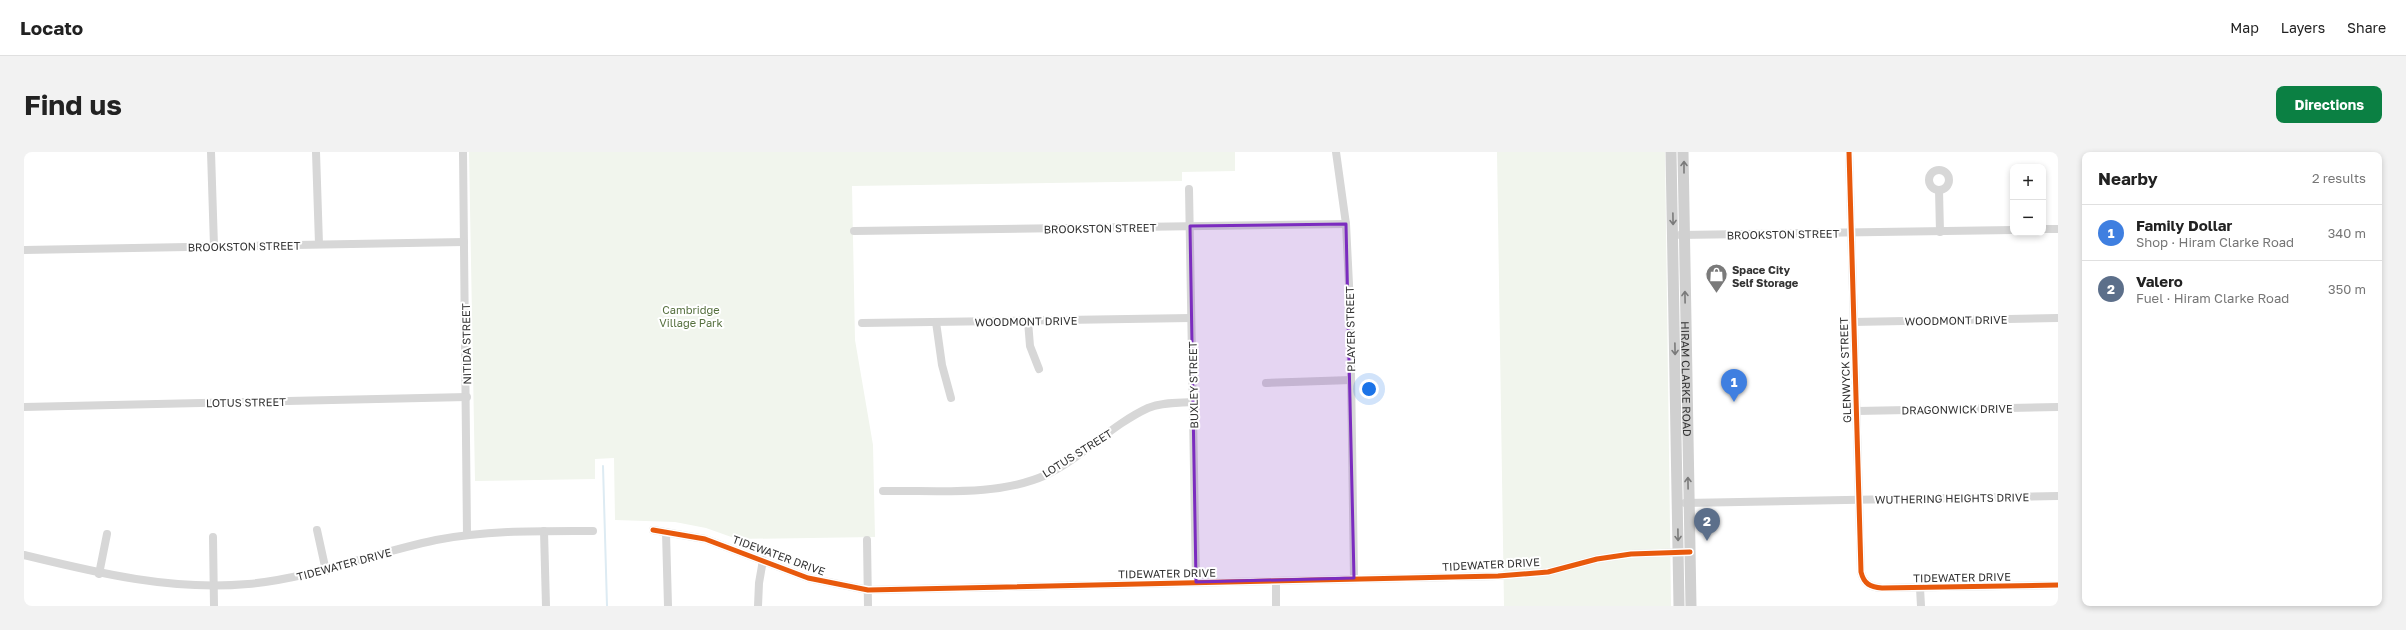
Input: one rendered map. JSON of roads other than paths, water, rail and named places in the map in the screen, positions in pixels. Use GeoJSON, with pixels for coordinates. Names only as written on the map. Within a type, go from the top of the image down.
{"type":"FeatureCollection","features":[{"type":"Feature","properties":{"kind":"main road","name":"HIRAM CLARKE ROAD"},"geometry":{"type":"LineString","coordinates":[[1671,152],[1678,235],[1681,368],[1689,503],[1691,606]]}},
{"type":"Feature","properties":{"kind":"main road","name":"HIRAM CLARKE ROAD"},"geometry":{"type":"LineString","coordinates":[[1678,235],[1684,152]]}},
{"type":"Feature","properties":{"kind":"main road","name":"HIRAM CLARKE ROAD"},"geometry":{"type":"LineString","coordinates":[[1679,606],[1677,504],[1681,368]]}},
{"type":"Feature","properties":{"kind":"street"},"geometry":{"type":"LineString","coordinates":[[211,152],[214,246]]}},
{"type":"Feature","properties":{"kind":"street"},"geometry":{"type":"LineString","coordinates":[[316,152],[319,244]]}},
{"type":"Feature","properties":{"kind":"street","name":"NITIDA STREET"},"geometry":{"type":"LineString","coordinates":[[463,152],[467,397],[467,535]]}},
{"type":"Feature","properties":{"kind":"street","name":"PLAYER STREET"},"geometry":{"type":"LineString","coordinates":[[1336,152],[1346,224],[1350,305],[1354,578]]}},
{"type":"Feature","properties":{"kind":"street","name":"GLENWYCK STREET"},"geometry":{"type":"LineString","coordinates":[[1849,152],[1861,572],[1867,585]]}},
{"type":"Feature","properties":{"kind":"street","name":"BUXLEY STREET"},"geometry":{"type":"LineString","coordinates":[[1189,189],[1196,582]]}},
{"type":"Feature","properties":{"kind":"street"},"geometry":{"type":"LineString","coordinates":[[1939,190],[1940,232]]}},
{"type":"Feature","properties":{"kind":"street","name":"BROOKSTON STREET"},"geometry":{"type":"LineString","coordinates":[[854,231],[1346,224]]}},
{"type":"Feature","properties":{"kind":"street"},"geometry":{"type":"LineString","coordinates":[[2046,229],[2058,229]]}},
{"type":"Feature","properties":{"kind":"street","name":"BROOKSTON STREET"},"geometry":{"type":"LineString","coordinates":[[1678,235],[2010,230]]}},
{"type":"Feature","properties":{"kind":"street","name":"BROOKSTON STREET"},"geometry":{"type":"LineString","coordinates":[[24,250],[464,242]]}},
{"type":"Feature","properties":{"kind":"street","name":"WOODMONT DRIVE"},"geometry":{"type":"LineString","coordinates":[[862,323],[1191,318]]}},
{"type":"Feature","properties":{"kind":"street","name":"WOODMONT DRIVE"},"geometry":{"type":"LineString","coordinates":[[1854,322],[2058,318]]}},
{"type":"Feature","properties":{"kind":"street"},"geometry":{"type":"LineString","coordinates":[[1028,321],[1030,346],[1038,369]]}},
{"type":"Feature","properties":{"kind":"street"},"geometry":{"type":"LineString","coordinates":[[936,322],[942,365],[951,398]]}},
{"type":"Feature","properties":{"kind":"street"},"geometry":{"type":"LineString","coordinates":[[1266,383],[1351,380]]}},
{"type":"Feature","properties":{"kind":"street","name":"LOTUS STREET"},"geometry":{"type":"LineString","coordinates":[[24,407],[467,397]]}},
{"type":"Feature","properties":{"kind":"street","name":"LOTUS STREET"},"geometry":{"type":"LineString","coordinates":[[883,491],[987,489],[1015,484],[1046,475],[1148,408],[1168,403],[1193,402]]}},
{"type":"Feature","properties":{"kind":"street","name":"DRAGONWICK DRIVE"},"geometry":{"type":"LineString","coordinates":[[1857,411],[2058,407]]}},
{"type":"Feature","properties":{"kind":"street","name":"WUTHERING HEIGHTS DRIVE"},"geometry":{"type":"LineString","coordinates":[[1677,504],[2058,496]]}},
{"type":"Feature","properties":{"kind":"street"},"geometry":{"type":"LineString","coordinates":[[317,530],[326,571]]}},
{"type":"Feature","properties":{"kind":"street","name":"TIDEWATER DRIVE"},"geometry":{"type":"LineString","coordinates":[[652,530],[705,539],[808,578],[868,590],[1498,576],[1548,572],[1597,559],[1630,554],[1690,552]]}},
{"type":"Feature","properties":{"kind":"street"},"geometry":{"type":"LineString","coordinates":[[544,531],[546,606]]}},
{"type":"Feature","properties":{"kind":"street","name":"TIDEWATER DRIVE"},"geometry":{"type":"LineString","coordinates":[[24,555],[99,574],[148,581],[213,585],[263,582],[326,571],[409,546],[467,535],[544,531],[593,531]]}},
{"type":"Feature","properties":{"kind":"street"},"geometry":{"type":"LineString","coordinates":[[666,532],[668,606]]}},
{"type":"Feature","properties":{"kind":"street"},"geometry":{"type":"LineString","coordinates":[[99,574],[107,534]]}},
{"type":"Feature","properties":{"kind":"street"},"geometry":{"type":"LineString","coordinates":[[213,537],[214,606]]}},
{"type":"Feature","properties":{"kind":"street"},"geometry":{"type":"LineString","coordinates":[[867,540],[868,606]]}},
{"type":"Feature","properties":{"kind":"street"},"geometry":{"type":"LineString","coordinates":[[758,606],[759,583],[763,560]]}},
{"type":"Feature","properties":{"kind":"street"},"geometry":{"type":"LineString","coordinates":[[1276,581],[1276,606]]}},
{"type":"Feature","properties":{"kind":"street","name":"TIDEWATER DRIVE"},"geometry":{"type":"LineString","coordinates":[[1867,585],[1882,588],[1920,588],[2058,584]]}},
{"type":"Feature","properties":{"kind":"street"},"geometry":{"type":"LineString","coordinates":[[1920,588],[1921,606]]}},
{"type":"Feature","properties":{"kind":"waterway"},"geometry":{"type":"LineString","coordinates":[[603,466],[607,606]]}},
{"type":"Feature","properties":{"kind":"place","name":"Space City Self Storage"},"geometry":{"type":"Point","coordinates":[1717,294]}},
{"type":"Feature","properties":{"kind":"place","name":"Family Dollar"},"geometry":{"type":"Point","coordinates":[1734,402]}},
{"type":"Feature","properties":{"kind":"place","name":"Valero"},"geometry":{"type":"Point","coordinates":[1707,541]}},
{"type":"Feature","properties":{"kind":"park label","name":"Cambridge Village Park"},"geometry":{"type":"Point","coordinates":[691,315]}}]}
